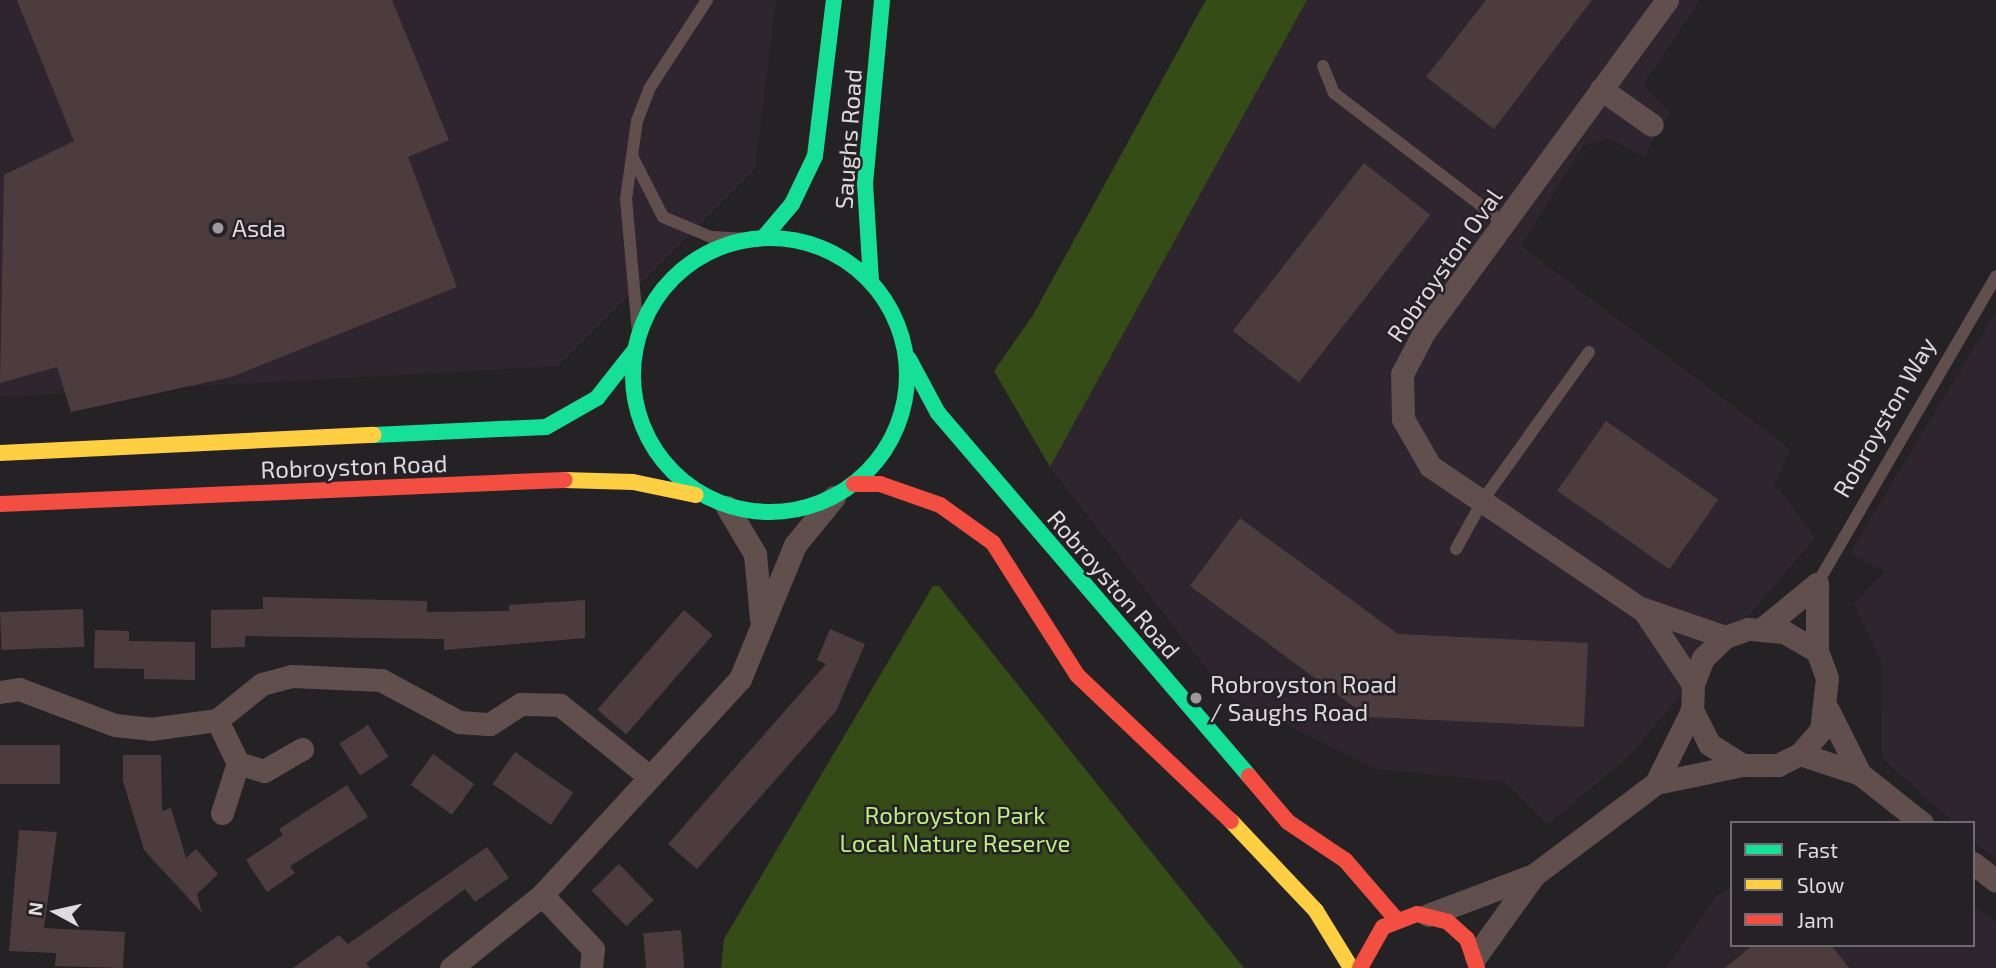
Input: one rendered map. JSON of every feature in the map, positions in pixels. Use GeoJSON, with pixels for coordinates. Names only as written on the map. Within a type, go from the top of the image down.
{"type":"FeatureCollection","features":[{"type":"Feature","properties":{"kind":"main road","name":"Saughs Road"},"geometry":{"type":"LineString","coordinates":[[764,237],[792,204],[816,156],[834,0]]}},
{"type":"Feature","properties":{"kind":"main road","name":"Saughs Road"},"geometry":{"type":"LineString","coordinates":[[870,281],[865,184],[882,0]]}},
{"type":"Feature","properties":{"kind":"main road"},"geometry":{"type":"LineString","coordinates":[[718,503],[659,458],[634,402],[634,351],[638,333],[658,294],[693,260],[746,239],[764,237],[811,243],[870,281],[891,309],[905,350]]}},
{"type":"Feature","properties":{"kind":"main road","name":"Robroyston Road"},"geometry":{"type":"LineString","coordinates":[[0,504],[598,480],[772,513],[834,497],[854,484],[884,451],[902,414],[905,350]]}},
{"type":"Feature","properties":{"kind":"main road","name":"Robroyston Road"},"geometry":{"type":"LineString","coordinates":[[905,350],[938,413],[1279,811],[1345,860],[1396,919]]}},
{"type":"Feature","properties":{"kind":"main road","name":"Robroyston Road"},"geometry":{"type":"LineString","coordinates":[[0,453],[545,427],[597,398],[634,351]]}},
{"type":"Feature","properties":{"kind":"main road"},"geometry":{"type":"LineString","coordinates":[[854,484],[887,486],[940,505],[993,543],[1077,675],[1262,849],[1316,911],[1351,968]]}},
{"type":"Feature","properties":{"kind":"main road"},"geometry":{"type":"LineString","coordinates":[[1360,968],[1368,942],[1396,919],[1428,915],[1448,922],[1477,962]]}},
{"type":"Feature","properties":{"kind":"street","name":"Robroyston Oval"},"geometry":{"type":"LineString","coordinates":[[1644,611],[1430,466],[1403,419],[1402,374],[1424,332],[1667,0]]}},
{"type":"Feature","properties":{"kind":"street"},"geometry":{"type":"LineString","coordinates":[[1601,89],[1652,125]]}},
{"type":"Feature","properties":{"kind":"street"},"geometry":{"type":"LineString","coordinates":[[451,968],[542,895],[740,679],[760,640],[795,545],[834,497]]}},
{"type":"Feature","properties":{"kind":"street"},"geometry":{"type":"LineString","coordinates":[[718,503],[761,578],[760,640]]}},
{"type":"Feature","properties":{"kind":"street"},"geometry":{"type":"LineString","coordinates":[[1656,783],[1692,710],[1693,684],[1703,658],[1725,637],[1763,628],[1817,584]]}},
{"type":"Feature","properties":{"kind":"street"},"geometry":{"type":"LineString","coordinates":[[1817,584],[1817,651],[1828,710],[1860,774]]}},
{"type":"Feature","properties":{"kind":"street"},"geometry":{"type":"LineString","coordinates":[[1644,611],[1725,637]]}},
{"type":"Feature","properties":{"kind":"street"},"geometry":{"type":"LineString","coordinates":[[1644,611],[1693,684]]}},
{"type":"Feature","properties":{"kind":"street"},"geometry":{"type":"LineString","coordinates":[[1763,628],[1817,651]]}},
{"type":"Feature","properties":{"kind":"street"},"geometry":{"type":"LineString","coordinates":[[0,692],[40,695],[115,725],[164,728],[217,720],[262,684],[292,676],[381,680],[458,722],[489,724],[521,704],[560,705],[650,777]]}},
{"type":"Feature","properties":{"kind":"street"},"geometry":{"type":"LineString","coordinates":[[1692,710],[1709,744],[1742,765]]}},
{"type":"Feature","properties":{"kind":"street"},"geometry":{"type":"LineString","coordinates":[[1428,915],[1534,874],[1656,783],[1742,765],[1778,765],[1800,754],[1821,730],[1828,710]]}},
{"type":"Feature","properties":{"kind":"street"},"geometry":{"type":"LineString","coordinates":[[217,720],[238,763],[222,813]]}},
{"type":"Feature","properties":{"kind":"street"},"geometry":{"type":"LineString","coordinates":[[238,763],[264,771],[302,748]]}},
{"type":"Feature","properties":{"kind":"street"},"geometry":{"type":"LineString","coordinates":[[1800,754],[1860,774],[1919,821]]}},
{"type":"Feature","properties":{"kind":"street"},"geometry":{"type":"LineString","coordinates":[[1975,865],[1996,881]]}},
{"type":"Feature","properties":{"kind":"street"},"geometry":{"type":"LineString","coordinates":[[1477,962],[1534,874]]}},
{"type":"Feature","properties":{"kind":"street"},"geometry":{"type":"LineString","coordinates":[[542,895],[593,948],[592,968]]}},
{"type":"Feature","properties":{"kind":"lane"},"geometry":{"type":"LineString","coordinates":[[638,333],[625,199],[633,158],[649,89],[707,0]]}},
{"type":"Feature","properties":{"kind":"lane"},"geometry":{"type":"LineString","coordinates":[[1323,66],[1334,93],[1504,223]]}},
{"type":"Feature","properties":{"kind":"lane"},"geometry":{"type":"LineString","coordinates":[[633,158],[663,217],[711,237],[746,239]]}},
{"type":"Feature","properties":{"kind":"lane","name":"Robroyston Way"},"geometry":{"type":"LineString","coordinates":[[1817,584],[1996,276]]}},
{"type":"Feature","properties":{"kind":"lane"},"geometry":{"type":"LineString","coordinates":[[1456,549],[1483,500],[1589,352]]}},
{"type":"Feature","properties":{"kind":"shaded area"},"geometry":{"type":"Polygon","coordinates":[[[0,0],[776,0],[755,169],[558,366],[0,397],[0,0]]]}},
{"type":"Feature","properties":{"kind":"shaded area"},"geometry":{"type":"Polygon","coordinates":[[[1307,0],[1700,0],[1643,85],[1670,112],[1644,157],[1608,138],[1583,146],[1521,246],[1790,449],[1775,484],[1815,538],[1628,757],[1547,825],[1505,782],[1377,769],[1227,695],[1050,467],[1307,0]]]}},
{"type":"Feature","properties":{"kind":"shaded area"},"geometry":{"type":"Polygon","coordinates":[[[1996,311],[1996,860],[1975,842],[1975,821],[1952,821],[1882,758],[1881,660],[1854,604],[1885,571],[1850,553],[1996,311]]]}},
{"type":"Feature","properties":{"kind":"shaded area"},"geometry":{"type":"Polygon","coordinates":[[[1730,887],[1730,947],[1975,947],[1975,906],[1996,922],[1996,968],[1666,968],[1718,894],[1730,887]]]}},
{"type":"Feature","properties":{"kind":"green space"},"geometry":{"type":"Polygon","coordinates":[[[1206,0],[1307,0],[1050,467],[994,371],[1033,315],[1206,0]]]}},
{"type":"Feature","properties":{"kind":"green space","name":"Robroyston Park Local Nature Reserve"},"geometry":{"type":"Polygon","coordinates":[[[933,586],[939,586],[1244,968],[721,968],[724,939],[933,586]]]}},
{"type":"Feature","properties":{"kind":"building","name":"Asda"},"geometry":{"type":"Polygon","coordinates":[[[17,0],[392,0],[449,140],[408,157],[457,287],[231,377],[71,412],[57,367],[0,383],[4,175],[74,141],[17,0]]]}},
{"type":"Feature","properties":{"kind":"building"},"geometry":{"type":"Polygon","coordinates":[[[1486,0],[1592,0],[1494,129],[1426,77],[1486,0]]]}},
{"type":"Feature","properties":{"kind":"building"},"geometry":{"type":"Polygon","coordinates":[[[1364,163],[1430,215],[1299,383],[1233,331],[1364,163]]]}},
{"type":"Feature","properties":{"kind":"building"},"geometry":{"type":"Polygon","coordinates":[[[1606,421],[1718,500],[1669,569],[1557,491],[1606,421]]]}},
{"type":"Feature","properties":{"kind":"building"},"geometry":{"type":"Polygon","coordinates":[[[1240,518],[1398,634],[1588,643],[1584,727],[1368,717],[1190,586],[1240,518]]]}},
{"type":"Feature","properties":{"kind":"building"},"geometry":{"type":"Polygon","coordinates":[[[263,597],[427,601],[427,612],[509,611],[509,605],[585,600],[585,638],[444,650],[444,639],[245,636],[245,647],[211,648],[211,610],[263,609],[263,597]]]}},
{"type":"Feature","properties":{"kind":"building"},"geometry":{"type":"Polygon","coordinates":[[[83,609],[84,647],[1,650],[0,612],[83,609]]]}},
{"type":"Feature","properties":{"kind":"building"},"geometry":{"type":"Polygon","coordinates":[[[684,610],[713,635],[626,735],[597,710],[684,610]]]}},
{"type":"Feature","properties":{"kind":"building"},"geometry":{"type":"Polygon","coordinates":[[[830,629],[865,644],[836,711],[697,869],[668,844],[826,664],[817,660],[830,629]]]}},
{"type":"Feature","properties":{"kind":"building"},"geometry":{"type":"Polygon","coordinates":[[[95,630],[129,631],[129,641],[195,642],[195,680],[144,679],[144,669],[94,668],[95,630]]]}},
{"type":"Feature","properties":{"kind":"building"},"geometry":{"type":"Polygon","coordinates":[[[368,725],[389,757],[360,775],[339,744],[368,725]]]}},
{"type":"Feature","properties":{"kind":"building"},"geometry":{"type":"Polygon","coordinates":[[[0,745],[60,745],[60,784],[0,784],[0,745]]]}},
{"type":"Feature","properties":{"kind":"building"},"geometry":{"type":"Polygon","coordinates":[[[515,752],[573,793],[551,825],[493,784],[515,752]]]}},
{"type":"Feature","properties":{"kind":"building"},"geometry":{"type":"Polygon","coordinates":[[[433,754],[474,784],[452,815],[411,785],[433,754]]]}},
{"type":"Feature","properties":{"kind":"building"},"geometry":{"type":"Polygon","coordinates":[[[123,755],[161,755],[162,811],[171,808],[186,858],[196,849],[218,874],[197,894],[202,913],[144,850],[123,781],[123,755]]]}},
{"type":"Feature","properties":{"kind":"building"},"geometry":{"type":"Polygon","coordinates":[[[347,785],[368,817],[290,866],[295,873],[267,892],[246,860],[283,835],[279,829],[347,785]]]}},
{"type":"Feature","properties":{"kind":"building"},"geometry":{"type":"Polygon","coordinates":[[[19,830],[57,832],[44,928],[125,932],[123,968],[55,966],[56,953],[9,951],[19,830]]]}},
{"type":"Feature","properties":{"kind":"building"},"geometry":{"type":"Polygon","coordinates":[[[487,847],[509,878],[475,902],[465,889],[366,963],[370,968],[293,968],[339,935],[348,944],[487,847]]]}},
{"type":"Feature","properties":{"kind":"building"},"geometry":{"type":"Polygon","coordinates":[[[619,864],[654,900],[626,926],[592,890],[619,864]]]}},
{"type":"Feature","properties":{"kind":"building"},"geometry":{"type":"Polygon","coordinates":[[[681,930],[684,968],[646,968],[643,933],[681,930]]]}},
{"type":"Feature","properties":{"kind":"building"},"geometry":{"type":"Polygon","coordinates":[[[1751,947],[1833,947],[1849,968],[1725,968],[1751,947]]]}},
{"type":"Feature","properties":{"kind":"traffic: fast"},"geometry":{"type":"LineString","coordinates":[[764,237],[792,204],[815,156],[834,0]]}},
{"type":"Feature","properties":{"kind":"traffic: fast"},"geometry":{"type":"LineString","coordinates":[[871,281],[865,184],[882,0]]}},
{"type":"Feature","properties":{"kind":"traffic: fast"},"geometry":{"type":"LineString","coordinates":[[770,238],[797,241],[822,248],[846,261],[867,278],[884,299],[897,323],[904,348],[907,375],[904,402],[897,427],[884,451],[867,472],[846,489],[822,502],[797,509],[770,512],[743,509],[718,502],[694,489],[673,472],[656,451],[643,427],[636,402],[633,375],[636,348],[643,323],[656,299],[673,278],[694,261],[718,248],[743,241],[770,238]]}},
{"type":"Feature","properties":{"kind":"traffic: fast"},"geometry":{"type":"LineString","coordinates":[[374,435],[546,427],[597,398],[634,351]]}},
{"type":"Feature","properties":{"kind":"traffic: fast"},"geometry":{"type":"LineString","coordinates":[[909,359],[938,413],[1249,776]]}},
{"type":"Feature","properties":{"kind":"traffic: slow"},"geometry":{"type":"LineString","coordinates":[[0,453],[374,435]]}},
{"type":"Feature","properties":{"kind":"traffic: slow"},"geometry":{"type":"LineString","coordinates":[[564,480],[633,482],[696,495]]}},
{"type":"Feature","properties":{"kind":"traffic: slow"},"geometry":{"type":"LineString","coordinates":[[1231,821],[1316,911],[1351,968]]}},
{"type":"Feature","properties":{"kind":"traffic: jam"},"geometry":{"type":"LineString","coordinates":[[0,504],[564,480]]}},
{"type":"Feature","properties":{"kind":"traffic: jam"},"geometry":{"type":"LineString","coordinates":[[854,484],[880,484],[940,505],[993,543],[1077,675],[1231,821]]}},
{"type":"Feature","properties":{"kind":"traffic: jam"},"geometry":{"type":"LineString","coordinates":[[1249,776],[1288,822],[1345,860],[1396,919]]}},
{"type":"Feature","properties":{"kind":"traffic: jam"},"geometry":{"type":"LineString","coordinates":[[1360,968],[1383,927],[1417,914],[1448,922],[1467,939],[1477,968]]}},
{"type":"Feature","properties":{"kind":"place","name":"Asda"},"geometry":{"type":"Point","coordinates":[218,228]}},
{"type":"Feature","properties":{"kind":"place","name":"Robroyston Road / Saughs Road"},"geometry":{"type":"Point","coordinates":[1196,698]}}]}
